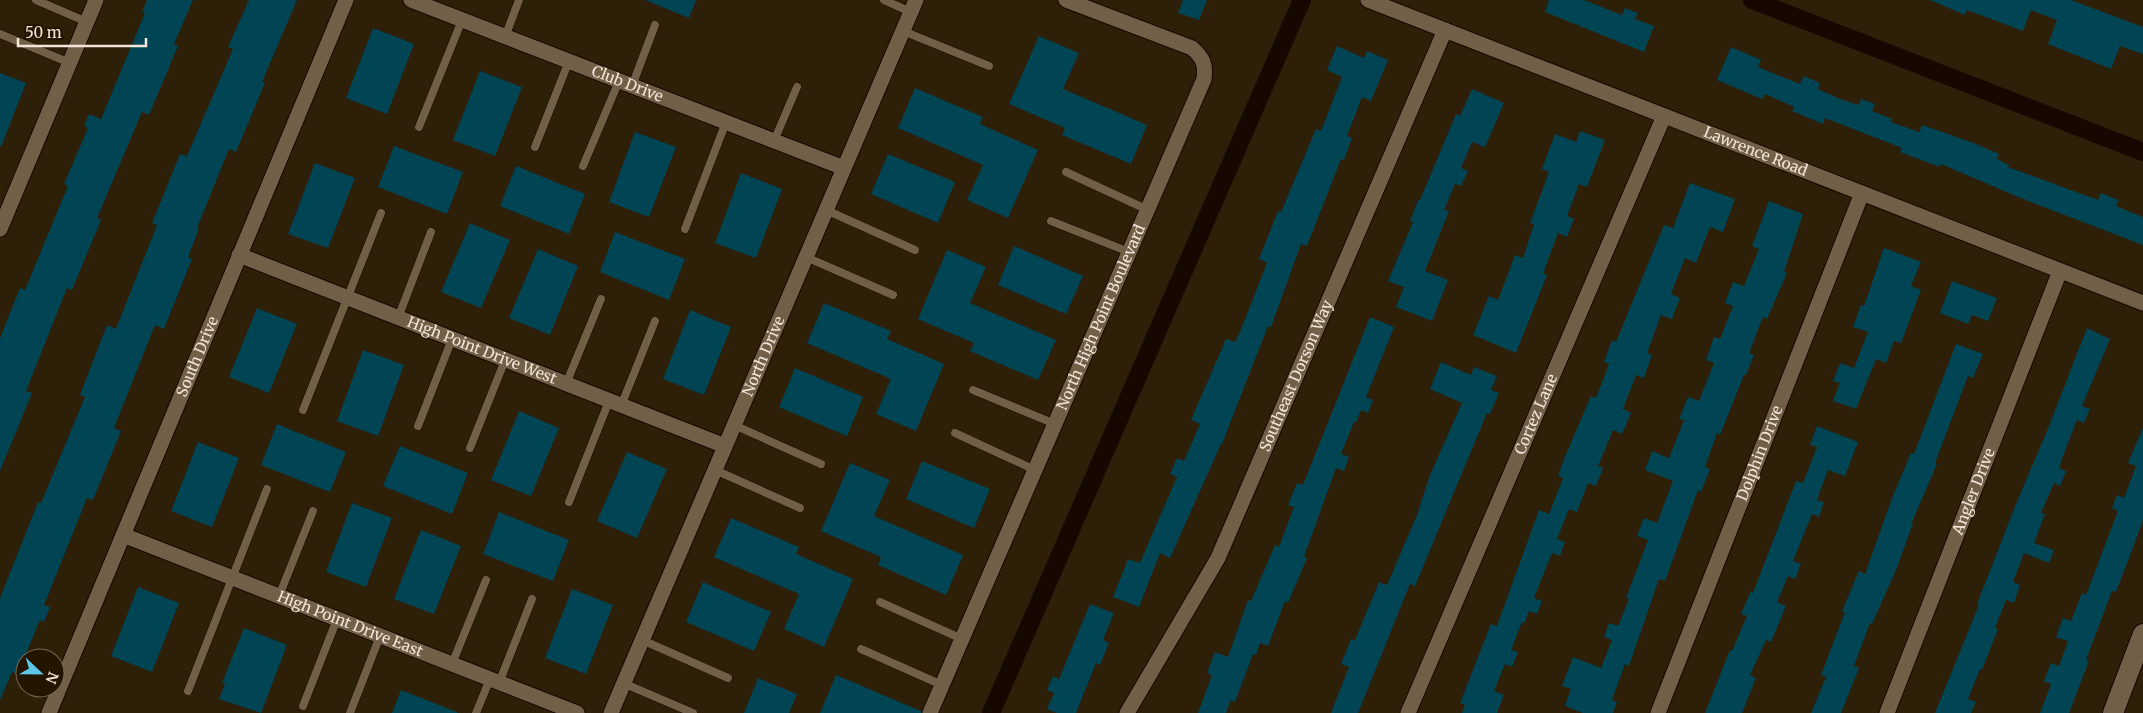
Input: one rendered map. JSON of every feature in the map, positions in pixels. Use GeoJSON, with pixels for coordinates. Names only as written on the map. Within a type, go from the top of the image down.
{"type":"FeatureCollection","features":[{"type":"Feature","properties":{"kind":"street"},"geometry":{"type":"LineString","coordinates":[[0,229],[96,0]]}},
{"type":"Feature","properties":{"kind":"street","name":"South Drive"},"geometry":{"type":"LineString","coordinates":[[49,713],[346,0]]}},
{"type":"Feature","properties":{"kind":"street","name":"Club Drive"},"geometry":{"type":"LineString","coordinates":[[411,0],[844,168]]}},
{"type":"Feature","properties":{"kind":"street","name":"North High Point Boulevard"},"geometry":{"type":"LineString","coordinates":[[930,713],[1204,79],[1206,67],[1201,56],[1192,48],[1066,0]]}},
{"type":"Feature","properties":{"kind":"street","name":"Lawrence Road"},"geometry":{"type":"LineString","coordinates":[[1368,0],[2143,303]]}},
{"type":"Feature","properties":{"kind":"street","name":"North Drive"},"geometry":{"type":"LineString","coordinates":[[611,713],[914,6]]}},
{"type":"Feature","properties":{"kind":"street","name":"Southeast Dorson Way"},"geometry":{"type":"LineString","coordinates":[[1127,713],[1218,558],[1445,30]]}},
{"type":"Feature","properties":{"kind":"street","name":"Cortez Lane"},"geometry":{"type":"LineString","coordinates":[[1408,713],[1664,116]]}},
{"type":"Feature","properties":{"kind":"street","name":"Dolphin Drive"},"geometry":{"type":"LineString","coordinates":[[1658,713],[1862,194]]}},
{"type":"Feature","properties":{"kind":"street","name":"High Point Drive West"},"geometry":{"type":"LineString","coordinates":[[239,255],[725,446]]}},
{"type":"Feature","properties":{"kind":"street","name":"Angler Drive"},"geometry":{"type":"LineString","coordinates":[[1887,713],[2060,271]]}},
{"type":"Feature","properties":{"kind":"street","name":"High Point Drive East"},"geometry":{"type":"LineString","coordinates":[[123,535],[577,713]]}},
{"type":"Feature","properties":{"kind":"street"},"geometry":{"type":"LineString","coordinates":[[2113,713],[2143,634]]}},
{"type":"Feature","properties":{"kind":"lane"},"geometry":{"type":"LineString","coordinates":[[36,0],[87,22]]}},
{"type":"Feature","properties":{"kind":"lane"},"geometry":{"type":"LineString","coordinates":[[505,36],[519,0]]}},
{"type":"Feature","properties":{"kind":"lane"},"geometry":{"type":"LineString","coordinates":[[884,0],[914,6]]}},
{"type":"Feature","properties":{"kind":"lane"},"geometry":{"type":"LineString","coordinates":[[419,127],[462,20]]}},
{"type":"Feature","properties":{"kind":"lane"},"geometry":{"type":"LineString","coordinates":[[583,166],[655,25]]}},
{"type":"Feature","properties":{"kind":"lane"},"geometry":{"type":"LineString","coordinates":[[903,31],[989,66]]}},
{"type":"Feature","properties":{"kind":"lane"},"geometry":{"type":"LineString","coordinates":[[0,34],[70,63]]}},
{"type":"Feature","properties":{"kind":"lane"},"geometry":{"type":"LineString","coordinates":[[535,147],[570,62]]}},
{"type":"Feature","properties":{"kind":"lane"},"geometry":{"type":"LineString","coordinates":[[774,141],[797,87]]}},
{"type":"Feature","properties":{"kind":"lane"},"geometry":{"type":"LineString","coordinates":[[685,229],[726,122]]}},
{"type":"Feature","properties":{"kind":"lane"},"geometry":{"type":"LineString","coordinates":[[1066,172],[1148,210]]}},
{"type":"Feature","properties":{"kind":"lane"},"geometry":{"type":"LineString","coordinates":[[826,210],[915,250]]}},
{"type":"Feature","properties":{"kind":"lane"},"geometry":{"type":"LineString","coordinates":[[303,410],[381,213]]}},
{"type":"Feature","properties":{"kind":"lane"},"geometry":{"type":"LineString","coordinates":[[1052,221],[1129,252]]}},
{"type":"Feature","properties":{"kind":"lane"},"geometry":{"type":"LineString","coordinates":[[398,318],[431,232]]}},
{"type":"Feature","properties":{"kind":"lane"},"geometry":{"type":"LineString","coordinates":[[806,257],[893,294]]}},
{"type":"Feature","properties":{"kind":"lane"},"geometry":{"type":"LineString","coordinates":[[566,384],[601,299]]}},
{"type":"Feature","properties":{"kind":"lane"},"geometry":{"type":"LineString","coordinates":[[569,502],[655,321]]}},
{"type":"Feature","properties":{"kind":"lane"},"geometry":{"type":"LineString","coordinates":[[418,426],[452,339]]}},
{"type":"Feature","properties":{"kind":"lane"},"geometry":{"type":"LineString","coordinates":[[470,448],[505,360]]}},
{"type":"Feature","properties":{"kind":"lane"},"geometry":{"type":"LineString","coordinates":[[973,390],[1055,424]]}},
{"type":"Feature","properties":{"kind":"lane"},"geometry":{"type":"LineString","coordinates":[[734,425],[821,464]]}},
{"type":"Feature","properties":{"kind":"lane"},"geometry":{"type":"LineString","coordinates":[[955,433],[1035,470]]}},
{"type":"Feature","properties":{"kind":"lane"},"geometry":{"type":"LineString","coordinates":[[715,470],[800,508]]}},
{"type":"Feature","properties":{"kind":"lane"},"geometry":{"type":"LineString","coordinates":[[188,690],[267,489]]}},
{"type":"Feature","properties":{"kind":"lane"},"geometry":{"type":"LineString","coordinates":[[279,596],[313,510]]}},
{"type":"Feature","properties":{"kind":"lane"},"geometry":{"type":"LineString","coordinates":[[452,664],[486,580]]}},
{"type":"Feature","properties":{"kind":"lane"},"geometry":{"type":"LineString","coordinates":[[476,713],[495,681],[532,599]]}},
{"type":"Feature","properties":{"kind":"lane"},"geometry":{"type":"LineString","coordinates":[[880,602],[962,639]]}},
{"type":"Feature","properties":{"kind":"lane"},"geometry":{"type":"LineString","coordinates":[[303,706],[337,619]]}},
{"type":"Feature","properties":{"kind":"lane"},"geometry":{"type":"LineString","coordinates":[[350,713],[380,636]]}},
{"type":"Feature","properties":{"kind":"lane"},"geometry":{"type":"LineString","coordinates":[[642,640],[728,678]]}},
{"type":"Feature","properties":{"kind":"lane"},"geometry":{"type":"LineString","coordinates":[[862,649],[942,684]]}},
{"type":"Feature","properties":{"kind":"lane"},"geometry":{"type":"LineString","coordinates":[[623,683],[693,713]]}},
{"type":"Feature","properties":{"kind":"building"},"geometry":{"type":"Polygon","coordinates":[[[147,0],[193,0],[174,44],[178,46],[149,115],[142,112],[97,218],[101,220],[72,290],[67,288],[26,391],[32,393],[0,471],[0,338],[20,288],[25,290],[68,186],[64,184],[88,128],[84,126],[89,114],[101,119],[145,13],[142,12],[147,0]]]}},
{"type":"Feature","properties":{"kind":"building"},"geometry":{"type":"Polygon","coordinates":[[[249,0],[297,0],[262,82],[265,83],[236,152],[229,149],[197,228],[199,229],[188,257],[192,259],[164,329],[155,325],[114,428],[121,431],[93,500],[87,498],[44,605],[50,607],[44,622],[40,620],[28,648],[15,648],[15,673],[12,672],[0,700],[0,598],[38,502],[41,503],[85,397],[80,395],[107,325],[116,329],[157,225],[152,223],[180,154],[187,156],[233,49],[228,47],[249,0]]]}},
{"type":"Feature","properties":{"kind":"building"},"geometry":{"type":"Polygon","coordinates":[[[645,0],[696,0],[689,18],[645,0]]]}},
{"type":"Feature","properties":{"kind":"building"},"geometry":{"type":"Polygon","coordinates":[[[1183,0],[1207,0],[1199,20],[1178,13],[1183,0]]]}},
{"type":"Feature","properties":{"kind":"building"},"geometry":{"type":"Polygon","coordinates":[[[1549,0],[1584,0],[1622,15],[1625,8],[1638,13],[1635,19],[1654,26],[1644,52],[1545,12],[1549,0]]]}},
{"type":"Feature","properties":{"kind":"building"},"geometry":{"type":"Polygon","coordinates":[[[1930,0],[2071,0],[2143,27],[2143,54],[2120,46],[2111,69],[2048,44],[2057,20],[2031,10],[2023,31],[1967,10],[1965,15],[1930,0]]]}},
{"type":"Feature","properties":{"kind":"building"},"geometry":{"type":"Polygon","coordinates":[[[373,28],[414,44],[387,114],[346,98],[373,28]]]}},
{"type":"Feature","properties":{"kind":"building"},"geometry":{"type":"Polygon","coordinates":[[[1039,36],[1079,53],[1063,89],[1147,125],[1131,164],[1062,135],[1065,128],[1009,104],[1039,36]]]}},
{"type":"Feature","properties":{"kind":"building"},"geometry":{"type":"Polygon","coordinates":[[[1337,46],[1364,58],[1367,51],[1388,60],[1371,101],[1362,97],[1347,136],[1352,138],[1344,160],[1341,159],[1307,246],[1301,244],[1271,327],[1268,326],[1222,444],[1170,558],[1160,553],[1139,607],[1113,597],[1128,559],[1140,563],[1177,477],[1170,474],[1177,458],[1184,461],[1200,424],[1191,420],[1226,339],[1235,342],[1240,332],[1267,263],[1259,259],[1278,211],[1281,212],[1316,129],[1321,131],[1342,77],[1327,70],[1337,46]]]}},
{"type":"Feature","properties":{"kind":"building"},"geometry":{"type":"Polygon","coordinates":[[[1731,47],[1761,60],[1758,67],[1800,84],[1804,76],[1820,83],[1818,89],[1840,99],[1858,105],[1861,99],[1875,104],[1872,111],[1892,119],[1891,122],[1919,132],[1922,125],[1999,154],[1997,159],[2009,165],[2008,167],[2098,200],[2101,193],[2118,200],[2116,206],[2143,217],[2143,245],[2018,197],[1941,164],[1940,167],[1900,152],[1902,148],[1825,118],[1823,124],[1792,111],[1794,107],[1765,94],[1762,99],[1717,80],[1731,47]]]}},
{"type":"Feature","properties":{"kind":"building"},"geometry":{"type":"Polygon","coordinates":[[[480,71],[522,87],[495,156],[453,140],[480,71]]]}},
{"type":"Feature","properties":{"kind":"building"},"geometry":{"type":"Polygon","coordinates":[[[0,73],[26,83],[1,147],[0,146],[0,73]]]}},
{"type":"Feature","properties":{"kind":"building"},"geometry":{"type":"Polygon","coordinates":[[[915,88],[983,117],[980,124],[1038,150],[1008,218],[967,200],[983,165],[898,128],[915,88]]]}},
{"type":"Feature","properties":{"kind":"building"},"geometry":{"type":"Polygon","coordinates":[[[1472,89],[1504,103],[1485,147],[1472,142],[1461,168],[1468,171],[1461,186],[1455,184],[1444,210],[1449,211],[1425,271],[1448,280],[1432,321],[1396,307],[1404,287],[1388,281],[1413,222],[1410,221],[1418,200],[1420,200],[1456,114],[1460,116],[1472,89]]]}},
{"type":"Feature","properties":{"kind":"building"},"geometry":{"type":"Polygon","coordinates":[[[1580,131],[1605,140],[1587,187],[1579,184],[1567,216],[1574,219],[1567,237],[1558,233],[1543,274],[1547,275],[1516,353],[1473,335],[1489,296],[1498,300],[1515,255],[1523,258],[1534,224],[1530,223],[1549,172],[1542,169],[1555,134],[1576,142],[1580,131]]]}},
{"type":"Feature","properties":{"kind":"building"},"geometry":{"type":"Polygon","coordinates":[[[635,132],[676,147],[649,217],[609,202],[635,132]]]}},
{"type":"Feature","properties":{"kind":"building"},"geometry":{"type":"Polygon","coordinates":[[[394,146],[463,172],[447,214],[378,187],[394,146]]]}},
{"type":"Feature","properties":{"kind":"building"},"geometry":{"type":"Polygon","coordinates":[[[888,154],[955,182],[938,223],[871,194],[888,154]]]}},
{"type":"Feature","properties":{"kind":"building"},"geometry":{"type":"Polygon","coordinates":[[[315,163],[355,178],[328,248],[288,234],[315,163]]]}},
{"type":"Feature","properties":{"kind":"building"},"geometry":{"type":"Polygon","coordinates":[[[516,166],[585,194],[569,234],[500,206],[516,166]]]}},
{"type":"Feature","properties":{"kind":"building"},"geometry":{"type":"Polygon","coordinates":[[[741,173],[782,189],[756,258],[715,243],[741,173]]]}},
{"type":"Feature","properties":{"kind":"building"},"geometry":{"type":"Polygon","coordinates":[[[1690,183],[1735,199],[1723,232],[1710,227],[1696,263],[1685,258],[1671,294],[1680,298],[1672,319],[1661,315],[1647,353],[1652,355],[1644,378],[1636,375],[1623,409],[1631,413],[1622,434],[1613,430],[1598,466],[1603,468],[1596,486],[1588,483],[1577,512],[1569,509],[1557,539],[1565,542],[1560,556],[1552,553],[1534,598],[1542,601],[1537,614],[1529,611],[1524,624],[1522,622],[1511,650],[1518,652],[1512,667],[1505,664],[1494,691],[1504,695],[1497,713],[1462,713],[1465,705],[1460,703],[1491,624],[1497,626],[1539,510],[1549,514],[1563,478],[1558,476],[1564,459],[1591,396],[1596,398],[1609,364],[1604,362],[1612,340],[1616,342],[1664,225],[1673,228],[1690,183]]]}},
{"type":"Feature","properties":{"kind":"building"},"geometry":{"type":"Polygon","coordinates":[[[1769,201],[1803,214],[1784,272],[1787,273],[1767,319],[1763,317],[1749,353],[1754,355],[1720,435],[1717,433],[1705,467],[1710,469],[1701,492],[1698,490],[1665,581],[1659,579],[1629,666],[1625,664],[1612,700],[1617,702],[1613,713],[1583,713],[1565,706],[1571,689],[1562,686],[1573,657],[1601,668],[1612,640],[1604,637],[1609,623],[1618,626],[1629,599],[1626,598],[1648,540],[1637,536],[1644,518],[1657,523],[1673,481],[1645,470],[1652,451],[1669,458],[1684,420],[1679,419],[1688,397],[1699,401],[1714,363],[1706,360],[1714,337],[1720,339],[1733,306],[1725,303],[1733,282],[1744,286],[1759,249],[1752,246],[1769,201]]]}},
{"type":"Feature","properties":{"kind":"building"},"geometry":{"type":"Polygon","coordinates":[[[470,223],[510,240],[481,308],[441,292],[470,223]]]}},
{"type":"Feature","properties":{"kind":"building"},"geometry":{"type":"Polygon","coordinates":[[[615,232],[685,259],[669,300],[600,272],[615,232]]]}},
{"type":"Feature","properties":{"kind":"building"},"geometry":{"type":"Polygon","coordinates":[[[1014,246],[1083,276],[1066,314],[998,285],[1014,246]]]}},
{"type":"Feature","properties":{"kind":"building"},"geometry":{"type":"Polygon","coordinates":[[[1884,248],[1921,262],[1911,286],[1921,290],[1901,343],[1894,341],[1886,363],[1876,359],[1856,409],[1833,401],[1840,383],[1833,381],[1840,363],[1854,368],[1868,332],[1853,327],[1861,305],[1864,306],[1884,248]]]}},
{"type":"Feature","properties":{"kind":"building"},"geometry":{"type":"Polygon","coordinates":[[[538,249],[578,266],[550,335],[509,318],[538,249]]]}},
{"type":"Feature","properties":{"kind":"building"},"geometry":{"type":"Polygon","coordinates":[[[947,250],[986,267],[970,303],[1056,340],[1038,380],[970,351],[974,343],[918,319],[947,250]]]}},
{"type":"Feature","properties":{"kind":"building"},"geometry":{"type":"Polygon","coordinates":[[[1952,281],[1997,298],[1988,321],[1972,315],[1968,324],[1940,313],[1952,281]]]}},
{"type":"Feature","properties":{"kind":"building"},"geometry":{"type":"Polygon","coordinates":[[[824,303],[891,331],[887,339],[944,364],[916,431],[876,414],[891,379],[807,343],[824,303]]]}},
{"type":"Feature","properties":{"kind":"building"},"geometry":{"type":"Polygon","coordinates":[[[257,308],[297,324],[269,393],[229,377],[257,308]]]}},
{"type":"Feature","properties":{"kind":"building"},"geometry":{"type":"Polygon","coordinates":[[[690,310],[731,327],[704,395],[663,379],[690,310]]]}},
{"type":"Feature","properties":{"kind":"building"},"geometry":{"type":"Polygon","coordinates":[[[1370,317],[1394,327],[1366,397],[1373,400],[1368,413],[1361,410],[1356,423],[1354,422],[1341,454],[1349,457],[1344,471],[1336,468],[1304,557],[1307,558],[1288,603],[1285,601],[1268,646],[1260,643],[1256,655],[1253,654],[1235,702],[1231,700],[1226,713],[1198,713],[1212,675],[1207,673],[1215,652],[1228,657],[1248,600],[1251,601],[1275,545],[1279,547],[1294,507],[1288,505],[1297,483],[1303,485],[1370,317]]]}},
{"type":"Feature","properties":{"kind":"building"},"geometry":{"type":"Polygon","coordinates":[[[2087,328],[2110,339],[2082,406],[2090,409],[2084,423],[2077,420],[2059,468],[2066,471],[2060,486],[2054,483],[2041,513],[2045,514],[2034,543],[2054,550],[2049,563],[2024,553],[2013,582],[2020,585],[2014,603],[2006,600],[1995,628],[1998,629],[1968,699],[1976,702],[1971,713],[1935,713],[1979,605],[1977,604],[2016,504],[2087,328]]]}},
{"type":"Feature","properties":{"kind":"building"},"geometry":{"type":"Polygon","coordinates":[[[1956,344],[1983,354],[1973,378],[1968,376],[1935,463],[1937,464],[1912,522],[1896,570],[1872,624],[1870,623],[1854,666],[1859,668],[1841,713],[1811,713],[1826,677],[1821,675],[1845,612],[1842,611],[1859,571],[1865,574],[1892,498],[1911,453],[1914,454],[1956,344]]]}},
{"type":"Feature","properties":{"kind":"building"},"geometry":{"type":"Polygon","coordinates":[[[363,350],[404,365],[378,436],[337,421],[363,350]]]}},
{"type":"Feature","properties":{"kind":"building"},"geometry":{"type":"Polygon","coordinates":[[[1441,362],[1471,375],[1474,367],[1497,376],[1491,390],[1499,393],[1490,414],[1487,413],[1415,586],[1410,584],[1358,713],[1331,713],[1349,667],[1341,664],[1351,639],[1355,640],[1379,582],[1387,585],[1417,515],[1430,475],[1462,403],[1430,389],[1441,362]]]}},
{"type":"Feature","properties":{"kind":"building"},"geometry":{"type":"Polygon","coordinates":[[[795,368],[863,397],[847,436],[779,407],[795,368]]]}},
{"type":"Feature","properties":{"kind":"building"},"geometry":{"type":"Polygon","coordinates":[[[519,411],[559,428],[531,496],[491,480],[519,411]]]}},
{"type":"Feature","properties":{"kind":"building"},"geometry":{"type":"Polygon","coordinates":[[[277,424],[346,452],[330,492],[261,465],[277,424]]]}},
{"type":"Feature","properties":{"kind":"building"},"geometry":{"type":"Polygon","coordinates":[[[1817,426],[1858,442],[1845,476],[1828,470],[1817,500],[1824,502],[1819,517],[1812,514],[1793,561],[1801,564],[1795,579],[1788,576],[1777,602],[1786,606],[1771,642],[1766,640],[1750,675],[1756,678],[1742,713],[1705,713],[1730,650],[1732,651],[1747,616],[1741,614],[1751,591],[1753,593],[1796,481],[1803,483],[1817,447],[1810,445],[1817,426]]]}},
{"type":"Feature","properties":{"kind":"building"},"geometry":{"type":"Polygon","coordinates":[[[2143,428],[2143,520],[2134,545],[2116,592],[2112,591],[2086,660],[2089,661],[2069,713],[2040,713],[2051,684],[2044,681],[2051,663],[2059,666],[2068,641],[2056,637],[2063,618],[2071,621],[2082,593],[2086,595],[2118,511],[2112,508],[2117,495],[2124,498],[2136,466],[2128,463],[2143,428]]]}},
{"type":"Feature","properties":{"kind":"building"},"geometry":{"type":"Polygon","coordinates":[[[198,442],[239,458],[212,527],[171,511],[198,442]]]}},
{"type":"Feature","properties":{"kind":"building"},"geometry":{"type":"Polygon","coordinates":[[[400,446],[468,473],[452,514],[383,486],[400,446]]]}},
{"type":"Feature","properties":{"kind":"building"},"geometry":{"type":"Polygon","coordinates":[[[627,452],[667,469],[637,538],[597,521],[627,452]]]}},
{"type":"Feature","properties":{"kind":"building"},"geometry":{"type":"Polygon","coordinates":[[[922,461],[990,489],[974,528],[906,499],[922,461]]]}},
{"type":"Feature","properties":{"kind":"building"},"geometry":{"type":"Polygon","coordinates":[[[850,463],[890,480],[874,516],[963,555],[946,595],[878,565],[881,557],[821,531],[850,463]]]}},
{"type":"Feature","properties":{"kind":"building"},"geometry":{"type":"Polygon","coordinates":[[[352,503],[392,518],[366,587],[326,572],[352,503]]]}},
{"type":"Feature","properties":{"kind":"building"},"geometry":{"type":"Polygon","coordinates":[[[499,512],[569,540],[553,581],[483,554],[499,512]]]}},
{"type":"Feature","properties":{"kind":"building"},"geometry":{"type":"Polygon","coordinates":[[[731,518],[799,547],[796,554],[853,579],[824,647],[784,629],[799,594],[714,557],[731,518]]]}},
{"type":"Feature","properties":{"kind":"building"},"geometry":{"type":"Polygon","coordinates":[[[421,530],[461,546],[434,614],[394,599],[421,530]]]}},
{"type":"Feature","properties":{"kind":"building"},"geometry":{"type":"Polygon","coordinates":[[[703,582],[771,612],[754,651],[686,622],[703,582]]]}},
{"type":"Feature","properties":{"kind":"building"},"geometry":{"type":"Polygon","coordinates":[[[138,587],[179,603],[152,672],[111,656],[138,587]]]}},
{"type":"Feature","properties":{"kind":"building"},"geometry":{"type":"Polygon","coordinates":[[[572,589],[613,605],[586,674],[545,658],[572,589]]]}},
{"type":"Feature","properties":{"kind":"building"},"geometry":{"type":"Polygon","coordinates":[[[1090,604],[1114,613],[1103,640],[1109,643],[1100,665],[1096,663],[1076,713],[1057,713],[1047,709],[1054,693],[1047,690],[1053,676],[1059,679],[1090,604]]]}},
{"type":"Feature","properties":{"kind":"building"},"geometry":{"type":"Polygon","coordinates":[[[244,628],[287,645],[261,713],[219,699],[225,684],[222,683],[244,628]]]}},
{"type":"Feature","properties":{"kind":"building"},"geometry":{"type":"Polygon","coordinates":[[[836,675],[921,711],[921,713],[820,713],[836,675]]]}},
{"type":"Feature","properties":{"kind":"building"},"geometry":{"type":"Polygon","coordinates":[[[758,678],[797,694],[789,713],[744,713],[758,678]]]}},
{"type":"Feature","properties":{"kind":"building"},"geometry":{"type":"Polygon","coordinates":[[[401,690],[457,712],[457,713],[392,713],[401,690]]]}},
{"type":"Feature","properties":{"kind":"waterway"},"geometry":{"type":"LineString","coordinates":[[991,713],[1302,0]]}},
{"type":"Feature","properties":{"kind":"waterway"},"geometry":{"type":"LineString","coordinates":[[1752,0],[2143,152]]}}]}
